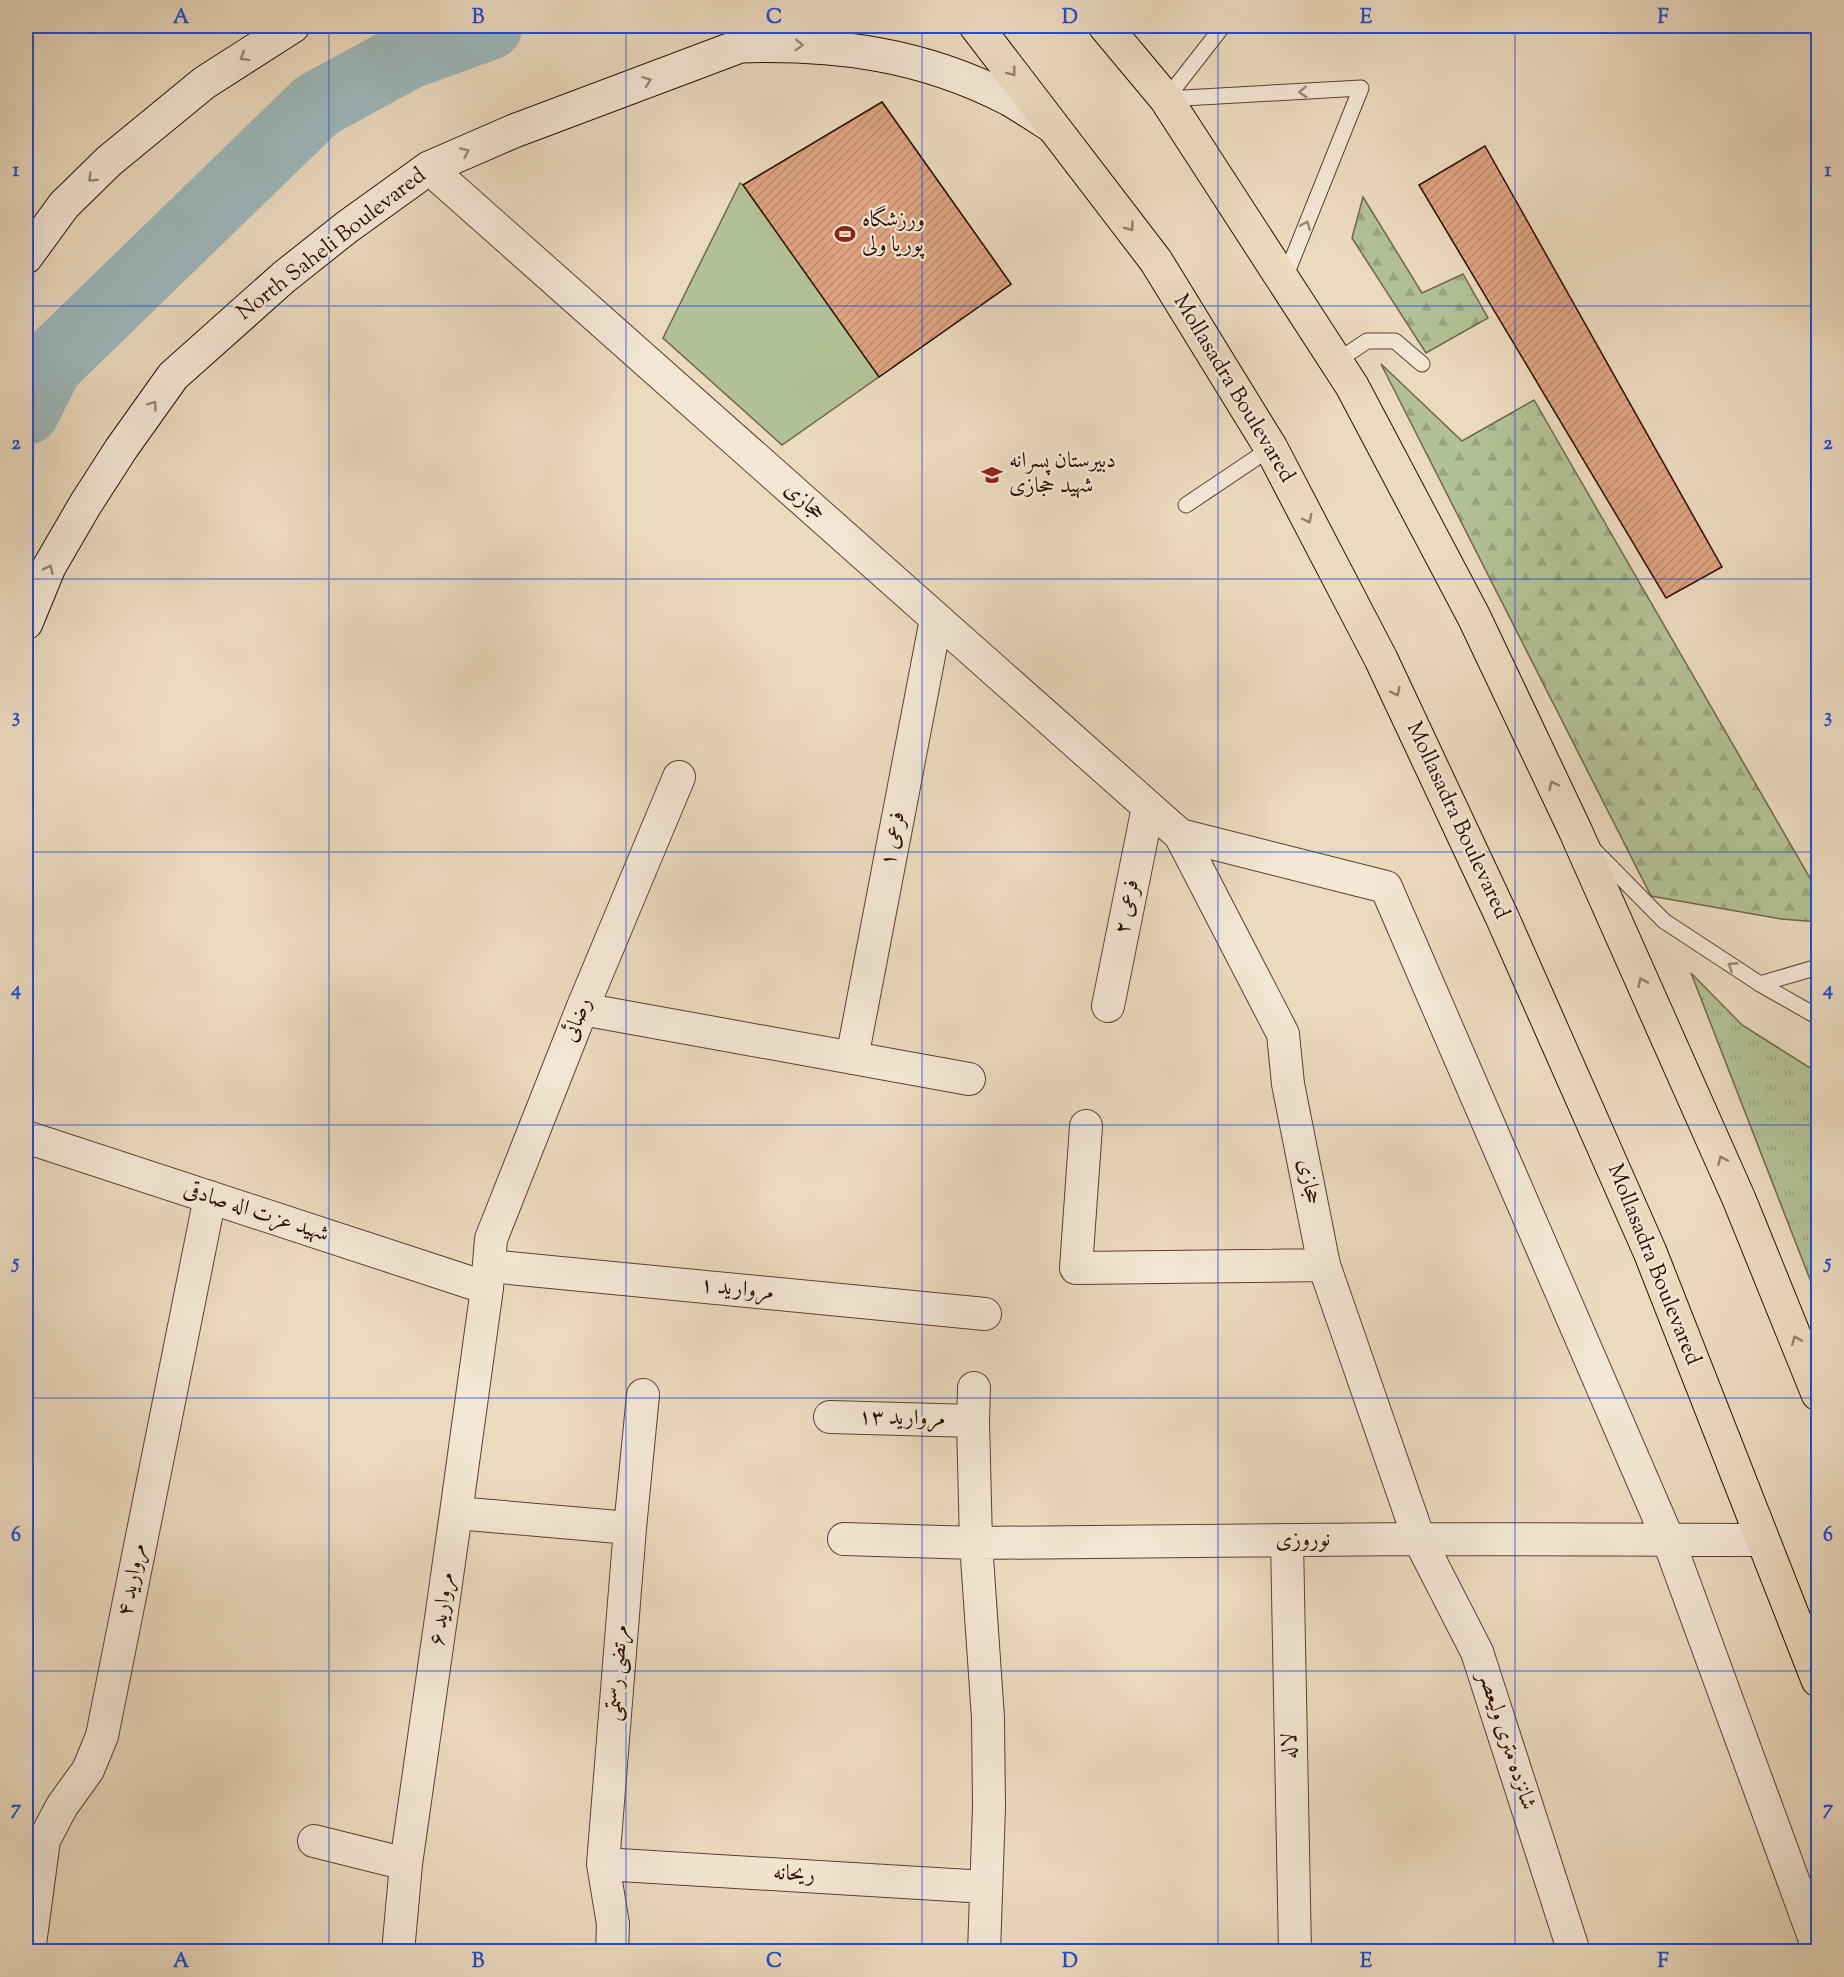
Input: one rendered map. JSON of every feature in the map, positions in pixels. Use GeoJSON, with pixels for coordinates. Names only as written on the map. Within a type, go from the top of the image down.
{"type":"FeatureCollection","features":[{"type":"Feature","properties":{"kind":"highway","name":"Mollasadra Boulevared"},"geometry":{"type":"LineString","coordinates":[[976,26],[1156,261],[1271,448],[1381,659],[1502,916],[1650,1252],[1818,1680]]}},
{"type":"Feature","properties":{"kind":"highway"},"geometry":{"type":"LineString","coordinates":[[1105,26],[1166,99],[1352,386],[1474,617],[1575,830],[1739,1199],[1818,1394]]}},
{"type":"Feature","properties":{"kind":"main road"},"geometry":{"type":"LineString","coordinates":[[26,256],[64,205],[110,161],[204,83],[293,26]]}},
{"type":"Feature","properties":{"kind":"main road","name":"North Saheli Boulevared"},"geometry":{"type":"LineString","coordinates":[[26,623],[49,567],[85,505],[121,448],[173,376],[284,277],[347,227],[429,168],[771,26]]}},
{"type":"Feature","properties":{"kind":"main road"},"geometry":{"type":"LineString","coordinates":[[751,36],[783,45],[825,46],[867,51],[909,60],[960,77],[1008,99],[1055,127]]}},
{"type":"Feature","properties":{"kind":"street","name":"حجازی"},"geometry":{"type":"LineString","coordinates":[[429,168],[1180,835],[1283,1034],[1288,1084],[1324,1265],[1419,1539]]}},
{"type":"Feature","properties":{"kind":"street","name":"فرعی ۱"},"geometry":{"type":"LineString","coordinates":[[852,1058],[936,619]]}},
{"type":"Feature","properties":{"kind":"street","name":"رضائی"},"geometry":{"type":"LineString","coordinates":[[488,1277],[491,1239],[582,1009],[679,777]]}},
{"type":"Feature","properties":{"kind":"street","name":"فرعی ۲"},"geometry":{"type":"LineString","coordinates":[[1108,1006],[1148,807]]}},
{"type":"Feature","properties":{"kind":"street","name":"حجازی"},"geometry":{"type":"LineString","coordinates":[[1180,835],[1386,887],[1668,1539]]}},
{"type":"Feature","properties":{"kind":"street"},"geometry":{"type":"LineString","coordinates":[[582,1009],[969,1079]]}},
{"type":"Feature","properties":{"kind":"street"},"geometry":{"type":"LineString","coordinates":[[1086,1126],[1076,1268],[1324,1265]]}},
{"type":"Feature","properties":{"kind":"street","name":"شهید عزت اله صادقی"},"geometry":{"type":"LineString","coordinates":[[26,1137],[210,1197],[488,1277]]}},
{"type":"Feature","properties":{"kind":"street","name":"مروارید ۴"},"geometry":{"type":"LineString","coordinates":[[29,1952],[44,1840],[62,1806],[88,1770],[102,1736],[210,1197]]}},
{"type":"Feature","properties":{"kind":"street","name":"مروارید ۱"},"geometry":{"type":"LineString","coordinates":[[488,1277],[985,1314]]}},
{"type":"Feature","properties":{"kind":"street","name":"مروارید ۶"},"geometry":{"type":"LineString","coordinates":[[398,1952],[406,1864],[488,1277]]}},
{"type":"Feature","properties":{"kind":"street"},"geometry":{"type":"LineString","coordinates":[[974,1388],[976,1543],[988,1718],[984,1952]]}},
{"type":"Feature","properties":{"kind":"street","name":"مرتضی رستمی"},"geometry":{"type":"LineString","coordinates":[[612,1952],[613,1924],[603,1864],[643,1395]]}},
{"type":"Feature","properties":{"kind":"street","name":"مروارید ۱۳"},"geometry":{"type":"LineString","coordinates":[[830,1417],[973,1420]]}},
{"type":"Feature","properties":{"kind":"street"},"geometry":{"type":"LineString","coordinates":[[456,1513],[630,1528]]}},
{"type":"Feature","properties":{"kind":"street","name":"نوروزی"},"geometry":{"type":"LineString","coordinates":[[844,1539],[976,1543],[1419,1539],[1762,1540]]}},
{"type":"Feature","properties":{"kind":"street","name":"شانزده متری ولیعصر"},"geometry":{"type":"LineString","coordinates":[[1419,1539],[1477,1652],[1574,1952]]}},
{"type":"Feature","properties":{"kind":"street"},"geometry":{"type":"LineString","coordinates":[[1668,1539],[1818,1948]]}},
{"type":"Feature","properties":{"kind":"street","name":"لاله"},"geometry":{"type":"LineString","coordinates":[[1287,1541],[1295,1952]]}},
{"type":"Feature","properties":{"kind":"street"},"geometry":{"type":"LineString","coordinates":[[314,1842],[406,1864]]}},
{"type":"Feature","properties":{"kind":"street","name":"ریحانه"},"geometry":{"type":"LineString","coordinates":[[603,1864],[986,1887]]}},
{"type":"Feature","properties":{"kind":"lane"},"geometry":{"type":"LineString","coordinates":[[1166,99],[1223,26]]}},
{"type":"Feature","properties":{"kind":"lane"},"geometry":{"type":"LineString","coordinates":[[1166,99],[1361,88],[1284,280]]}},
{"type":"Feature","properties":{"kind":"lane"},"geometry":{"type":"LineString","coordinates":[[1336,362],[1367,341],[1395,341],[1422,364]]}},
{"type":"Feature","properties":{"kind":"lane"},"geometry":{"type":"LineString","coordinates":[[1186,505],[1271,448]]}},
{"type":"Feature","properties":{"kind":"lane"},"geometry":{"type":"LineString","coordinates":[[1575,830],[1664,921],[1760,984],[1818,1017]]}},
{"type":"Feature","properties":{"kind":"lane"},"geometry":{"type":"LineString","coordinates":[[1760,984],[1818,967]]}},
{"type":"Feature","properties":{"kind":"green space","name":"ورزشگاه پوریا ولی"},"geometry":{"type":"Polygon","coordinates":[[[882,102],[1011,284],[782,445],[663,338],[740,183],[743,185],[882,102]]]}},
{"type":"Feature","properties":{"kind":"green space"},"geometry":{"type":"Polygon","coordinates":[[[1363,197],[1422,293],[1463,274],[1488,318],[1426,353],[1352,238],[1363,197]]]}},
{"type":"Feature","properties":{"kind":"green space"},"geometry":{"type":"Polygon","coordinates":[[[1381,364],[1462,441],[1534,400],[1818,892],[1818,922],[1781,919],[1651,896],[1381,364]]]}},
{"type":"Feature","properties":{"kind":"green space"},"geometry":{"type":"Polygon","coordinates":[[[1691,973],[1742,1025],[1818,1073],[1818,1300],[1691,973]]]}},
{"type":"Feature","properties":{"kind":"building"},"geometry":{"type":"Polygon","coordinates":[[[882,102],[1011,284],[879,377],[743,185],[882,102]]]}},
{"type":"Feature","properties":{"kind":"building"},"geometry":{"type":"Polygon","coordinates":[[[1485,146],[1722,567],[1666,598],[1419,185],[1485,146]]]}},
{"type":"Feature","properties":{"kind":"waterway"},"geometry":{"type":"LineString","coordinates":[[26,411],[49,365],[317,105],[409,55],[489,26]]}},
{"type":"Feature","properties":{"kind":"place","name":"ورزشگاه پوریا ولی"},"geometry":{"type":"Point","coordinates":[845,234]}},
{"type":"Feature","properties":{"kind":"place","name":"دبیرستان پسرانه شهید حجازی"},"geometry":{"type":"Point","coordinates":[992,475]}}]}
